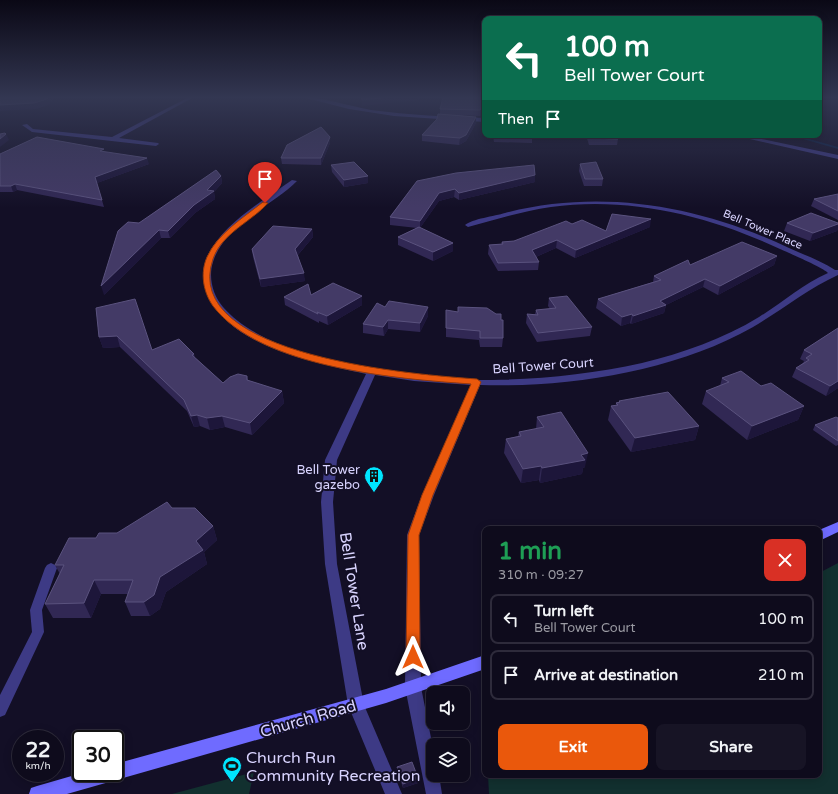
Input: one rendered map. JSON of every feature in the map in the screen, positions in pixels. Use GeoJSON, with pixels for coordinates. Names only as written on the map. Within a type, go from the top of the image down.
{"type":"FeatureCollection","features":[{"type":"Feature","properties":{"kind":"main road"},"geometry":{"type":"LineString","coordinates":[[822,535],[838,528]]}},
{"type":"Feature","properties":{"kind":"main road","name":"Church Road"},"geometry":{"type":"LineString","coordinates":[[37,794],[356,705],[482,663]]}},
{"type":"Feature","properties":{"kind":"street"},"geometry":{"type":"LineString","coordinates":[[68,134],[156,144]]}},
{"type":"Feature","properties":{"kind":"street"},"geometry":{"type":"LineString","coordinates":[[113,139],[122,134]]}},
{"type":"Feature","properties":{"kind":"street"},"geometry":{"type":"LineString","coordinates":[[749,138],[838,157]]}},
{"type":"Feature","properties":{"kind":"street","name":"Bell Tower Court"},"geometry":{"type":"LineString","coordinates":[[294,181],[227,234],[217,246],[210,258],[207,271],[208,286],[212,299],[224,315],[260,340],[316,359],[372,371],[420,378],[477,382],[539,381],[602,373],[649,364],[692,351],[730,336],[756,323],[784,303],[835,273]]}},
{"type":"Feature","properties":{"kind":"street","name":"Bell Tower Place"},"geometry":{"type":"LineString","coordinates":[[468,225],[522,211],[564,204],[606,202],[639,204],[707,218],[744,231],[835,273]]}},
{"type":"Feature","properties":{"kind":"street","name":"Bell Tower Lane"},"geometry":{"type":"LineString","coordinates":[[372,371],[331,460],[327,502],[331,564],[356,705],[394,794]]}},
{"type":"Feature","properties":{"kind":"street"},"geometry":{"type":"LineString","coordinates":[[434,794],[413,687],[413,535],[428,495],[477,382]]}},
{"type":"Feature","properties":{"kind":"lane"},"geometry":{"type":"LineString","coordinates":[[0,710],[38,632],[36,610],[51,568]]}},
{"type":"Feature","properties":{"kind":"green space"},"geometry":{"type":"Polygon","coordinates":[[[838,563],[838,794],[489,794],[488,778],[822,778],[822,571],[838,563]]]}},
{"type":"Feature","properties":{"kind":"green space","name":"Church Run Community Recreation"},"geometry":{"type":"Polygon","coordinates":[[[254,772],[249,794],[172,794],[254,772]]]}},
{"type":"Feature","properties":{"kind":"building"},"geometry":{"type":"Polygon","coordinates":[[[0,134],[6,134],[0,139],[0,134]]]}},
{"type":"Feature","properties":{"kind":"building"},"geometry":{"type":"Polygon","coordinates":[[[308,134],[327,134],[330,137],[321,158],[281,158],[287,145],[308,134]]]}},
{"type":"Feature","properties":{"kind":"building"},"geometry":{"type":"Polygon","coordinates":[[[423,134],[467,134],[460,138],[422,135],[423,134]]]}},
{"type":"Feature","properties":{"kind":"building"},"geometry":{"type":"Polygon","coordinates":[[[37,137],[104,149],[100,151],[147,158],[95,177],[102,200],[15,184],[11,186],[0,186],[0,154],[37,137]]]}},
{"type":"Feature","properties":{"kind":"building"},"geometry":{"type":"Polygon","coordinates":[[[590,138],[617,138],[618,139],[590,138]]]}},
{"type":"Feature","properties":{"kind":"building"},"geometry":{"type":"Polygon","coordinates":[[[354,162],[368,176],[344,180],[331,165],[354,162]]]}},
{"type":"Feature","properties":{"kind":"building"},"geometry":{"type":"Polygon","coordinates":[[[596,162],[603,179],[585,179],[580,164],[596,162]]]}},
{"type":"Feature","properties":{"kind":"building"},"geometry":{"type":"Polygon","coordinates":[[[534,165],[535,175],[459,193],[455,189],[439,193],[420,221],[390,217],[417,181],[456,173],[534,165]]]}},
{"type":"Feature","properties":{"kind":"building"},"geometry":{"type":"Polygon","coordinates":[[[216,170],[221,176],[207,190],[214,191],[194,205],[168,231],[159,230],[101,286],[118,231],[128,222],[139,223],[216,170]]]}},
{"type":"Feature","properties":{"kind":"building"},"geometry":{"type":"Polygon","coordinates":[[[838,194],[838,211],[814,199],[838,194]]]}},
{"type":"Feature","properties":{"kind":"building"},"geometry":{"type":"Polygon","coordinates":[[[811,213],[838,224],[813,233],[787,223],[811,213]]]}},
{"type":"Feature","properties":{"kind":"building"},"geometry":{"type":"Polygon","coordinates":[[[612,214],[651,219],[576,250],[557,240],[532,250],[539,262],[498,263],[489,245],[503,244],[502,242],[514,241],[566,221],[572,224],[582,220],[606,231],[612,214]]]}},
{"type":"Feature","properties":{"kind":"building"},"geometry":{"type":"Polygon","coordinates":[[[273,226],[312,229],[295,249],[304,273],[260,279],[252,249],[273,226]]]}},
{"type":"Feature","properties":{"kind":"building"},"geometry":{"type":"Polygon","coordinates":[[[419,227],[453,243],[433,252],[398,237],[419,227]]]}},
{"type":"Feature","properties":{"kind":"building"},"geometry":{"type":"Polygon","coordinates":[[[742,242],[777,256],[720,286],[705,279],[660,301],[666,305],[633,316],[632,314],[622,317],[598,299],[661,280],[654,276],[688,260],[690,265],[742,242]]]}},
{"type":"Feature","properties":{"kind":"building"},"geometry":{"type":"Polygon","coordinates":[[[333,283],[362,296],[327,316],[317,312],[318,314],[284,297],[308,284],[311,295],[333,283]]]}},
{"type":"Feature","properties":{"kind":"building"},"geometry":{"type":"Polygon","coordinates":[[[567,296],[592,327],[538,333],[527,314],[538,315],[536,310],[556,308],[549,298],[567,296]]]}},
{"type":"Feature","properties":{"kind":"building"},"geometry":{"type":"Polygon","coordinates":[[[135,299],[152,350],[179,339],[194,354],[192,355],[223,383],[230,377],[238,374],[247,376],[247,380],[282,391],[250,423],[222,416],[207,418],[197,415],[191,416],[184,400],[117,336],[99,337],[96,308],[135,299]]]}},
{"type":"Feature","properties":{"kind":"building"},"geometry":{"type":"Polygon","coordinates":[[[389,301],[428,307],[420,323],[388,320],[383,327],[363,324],[377,303],[385,307],[389,301]]]}},
{"type":"Feature","properties":{"kind":"building"},"geometry":{"type":"Polygon","coordinates":[[[458,307],[487,308],[496,314],[501,314],[501,320],[503,320],[503,338],[480,338],[480,331],[446,328],[446,310],[458,312],[458,307]]]}},
{"type":"Feature","properties":{"kind":"building"},"geometry":{"type":"Polygon","coordinates":[[[838,328],[838,381],[830,386],[796,368],[809,360],[806,358],[812,354],[804,350],[838,328]]]}},
{"type":"Feature","properties":{"kind":"building"},"geometry":{"type":"Polygon","coordinates":[[[741,371],[761,386],[771,383],[804,406],[752,426],[706,391],[729,382],[722,378],[741,371]]]}},
{"type":"Feature","properties":{"kind":"building"},"geometry":{"type":"Polygon","coordinates":[[[668,392],[699,426],[635,438],[611,406],[618,405],[616,403],[620,402],[619,401],[668,392]]]}},
{"type":"Feature","properties":{"kind":"building"},"geometry":{"type":"Polygon","coordinates":[[[561,412],[588,453],[581,455],[585,460],[542,468],[541,466],[523,469],[506,439],[521,436],[519,432],[544,427],[537,417],[561,412]]]}},
{"type":"Feature","properties":{"kind":"building"},"geometry":{"type":"Polygon","coordinates":[[[836,417],[838,418],[838,441],[815,425],[836,417]]]}},
{"type":"Feature","properties":{"kind":"building"},"geometry":{"type":"Polygon","coordinates":[[[167,502],[172,508],[195,508],[213,526],[196,541],[203,550],[160,577],[154,595],[144,602],[125,602],[133,580],[94,580],[84,603],[45,604],[64,565],[55,565],[69,538],[96,538],[99,533],[117,533],[167,502]]]}},
{"type":"Feature","properties":{"kind":"building"},"geometry":{"type":"Polygon","coordinates":[[[412,762],[418,778],[403,784],[397,767],[412,762]]]}},
{"type":"Feature","properties":{"kind":"waterway"},"geometry":{"type":"LineString","coordinates":[[802,138],[838,148]]}},
{"type":"Feature","properties":{"kind":"place","name":"Bell Tower gazebo"},"geometry":{"type":"Point","coordinates":[374,493]}},
{"type":"Feature","properties":{"kind":"place","name":"Church Run Community Recreation"},"geometry":{"type":"Point","coordinates":[232,783]}},
{"type":"Feature","properties":{"kind":"route"},"geometry":{"type":"LineString","coordinates":[[265,203],[227,234],[217,246],[210,258],[207,271],[208,286],[212,299],[224,315],[260,340],[316,359],[357,369],[408,377],[477,382],[428,495],[413,535],[413,657]]}}]}
